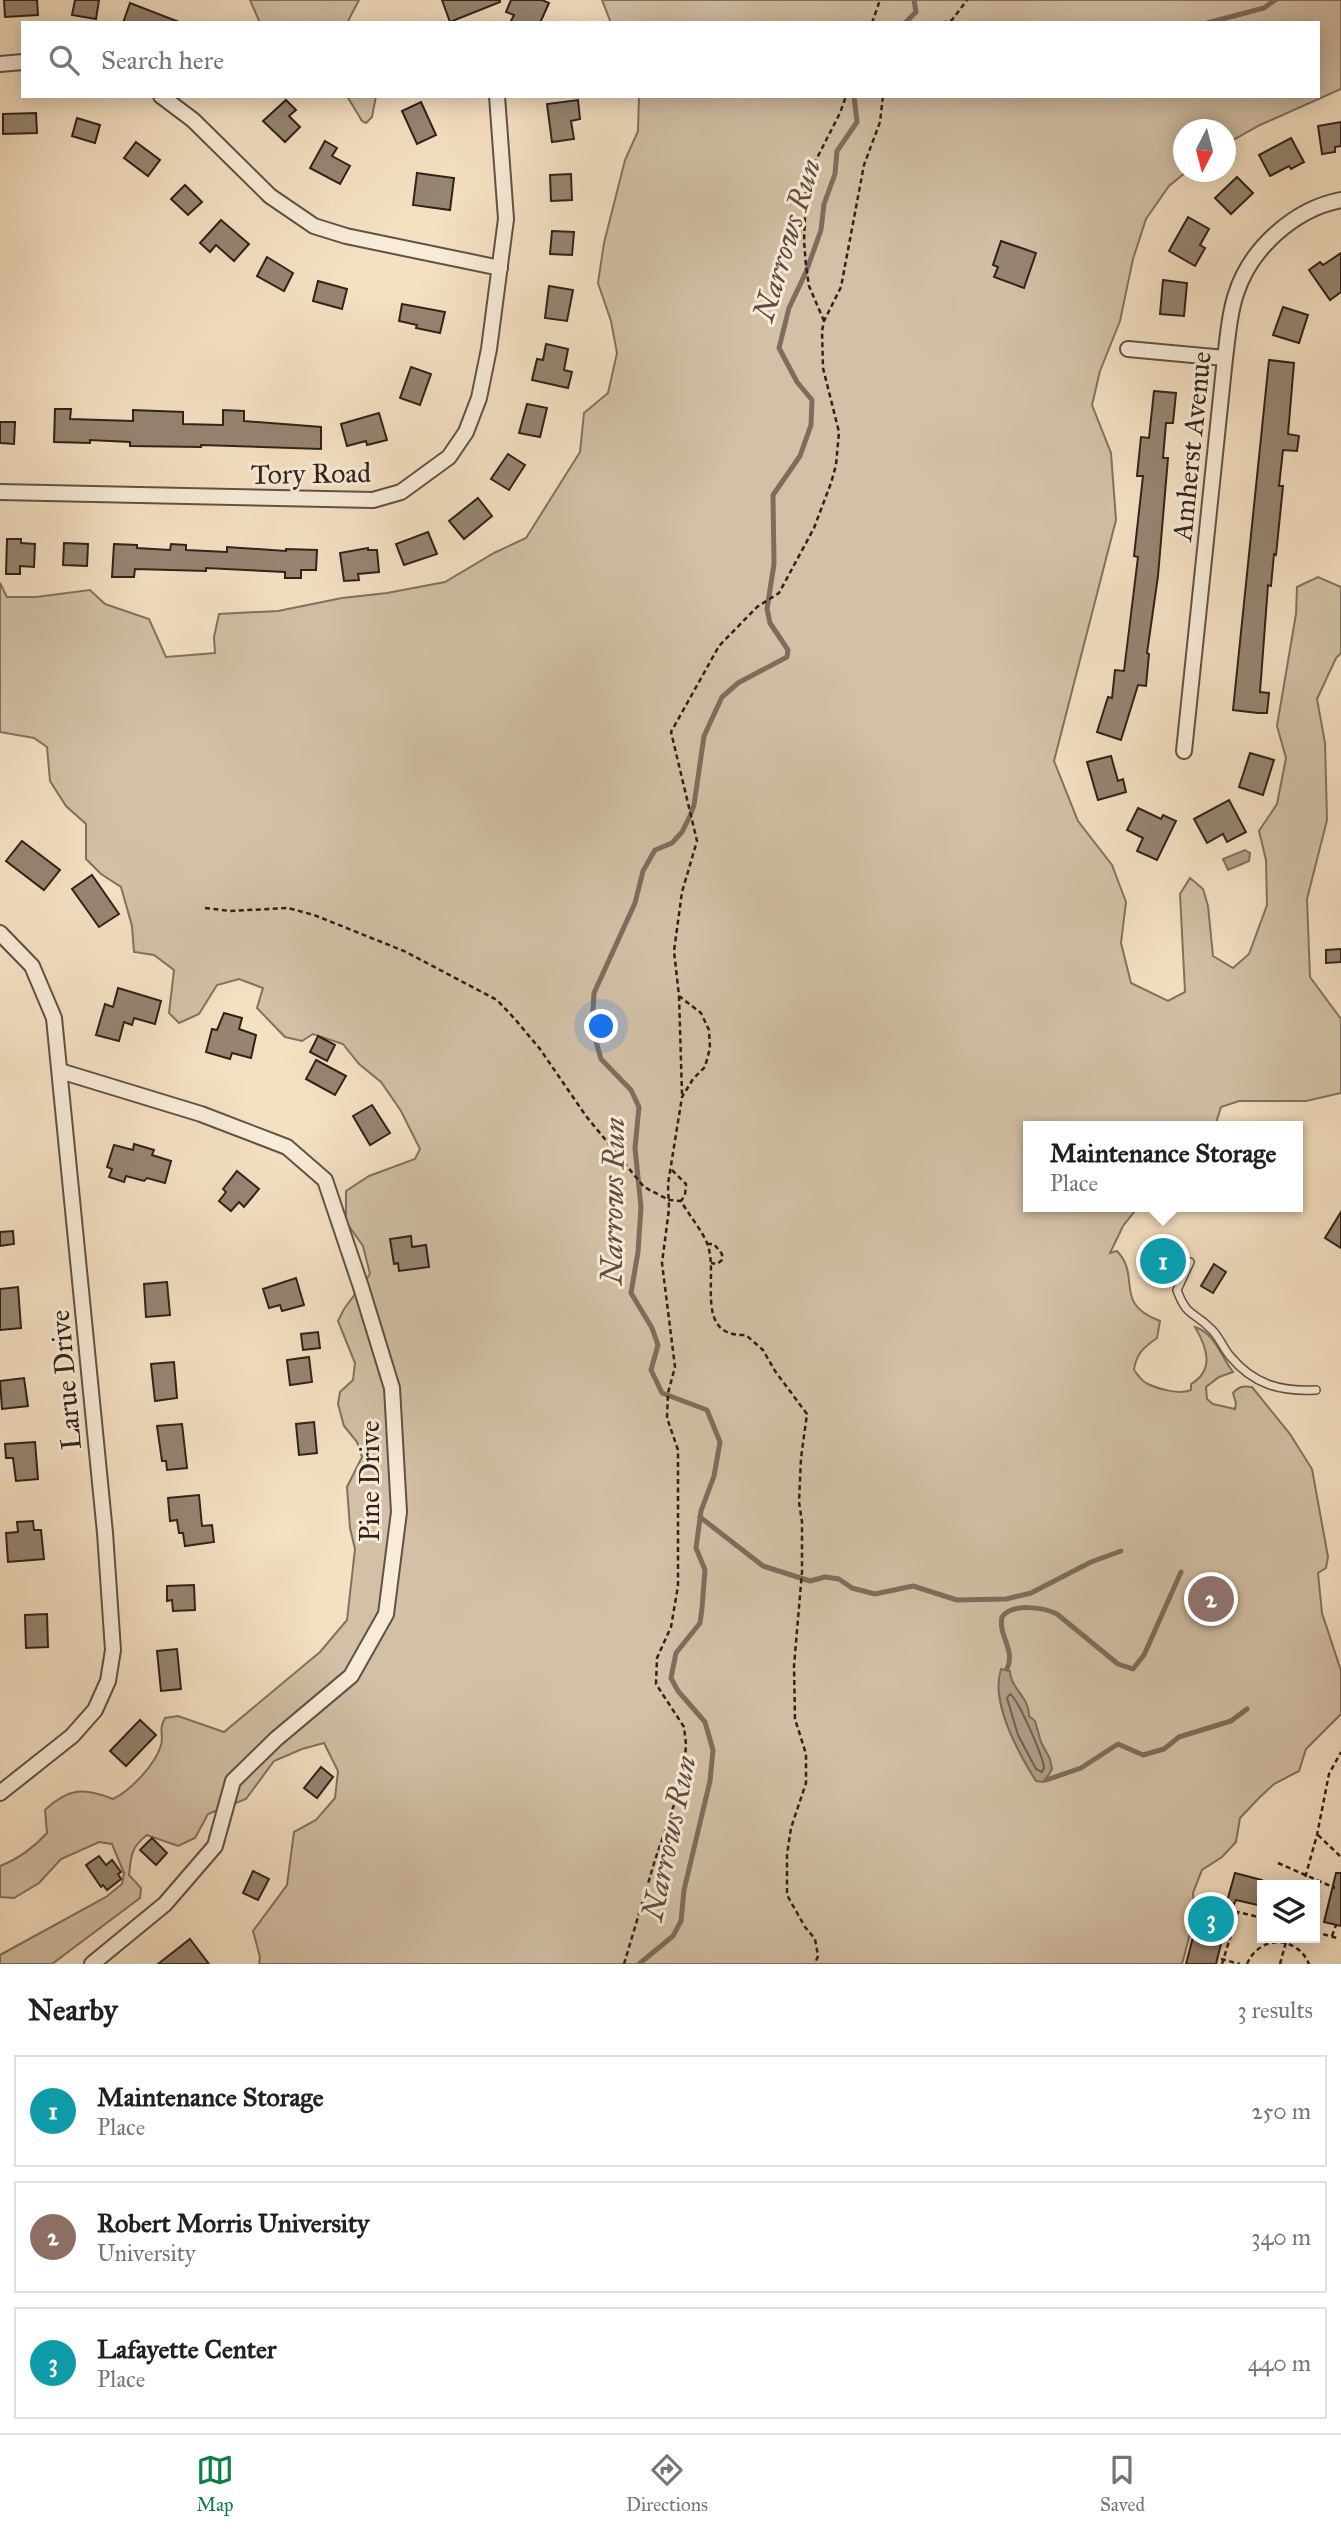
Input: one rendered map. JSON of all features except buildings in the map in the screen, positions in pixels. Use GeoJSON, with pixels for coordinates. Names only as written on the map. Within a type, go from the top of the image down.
{"type":"FeatureCollection","features":[{"type":"Feature","properties":{"kind":"street"},"geometry":{"type":"LineString","coordinates":[[0,64],[21,62]]}},
{"type":"Feature","properties":{"kind":"street"},"geometry":{"type":"LineString","coordinates":[[165,98],[193,120],[270,196],[314,226],[359,239],[500,268]]}},
{"type":"Feature","properties":{"kind":"street","name":"Tory Road"},"geometry":{"type":"LineString","coordinates":[[0,492],[373,500],[401,492],[449,457],[466,432],[479,398],[500,268],[506,219],[497,98]]}},
{"type":"Feature","properties":{"kind":"street","name":"Amherst Avenue"},"geometry":{"type":"LineString","coordinates":[[1184,751],[1225,358],[1236,294],[1251,263],[1262,248],[1290,222],[1307,212],[1341,200]]}},
{"type":"Feature","properties":{"kind":"street"},"geometry":{"type":"LineString","coordinates":[[1128,349],[1225,358]]}},
{"type":"Feature","properties":{"kind":"street","name":"Larue Drive"},"geometry":{"type":"LineString","coordinates":[[0,933],[32,967],[54,1018],[105,1533],[113,1650],[108,1681],[95,1710],[72,1735],[0,1793]]}},
{"type":"Feature","properties":{"kind":"street","name":"Pine Drive"},"geometry":{"type":"LineString","coordinates":[[60,1071],[201,1114],[286,1147],[325,1180],[392,1388],[399,1513],[386,1614],[351,1676],[276,1739],[233,1781],[215,1846],[165,1905],[92,1964]]}},
{"type":"Feature","properties":{"kind":"lane"},"geometry":{"type":"LineString","coordinates":[[1190,1262],[1177,1290],[1183,1307],[1212,1329],[1228,1354],[1247,1375],[1292,1391],[1316,1390]]}},
{"type":"Feature","properties":{"kind":"path"},"geometry":{"type":"LineString","coordinates":[[873,21],[880,0]]}},
{"type":"Feature","properties":{"kind":"path"},"geometry":{"type":"LineString","coordinates":[[949,21],[967,0]]}},
{"type":"Feature","properties":{"kind":"path"},"geometry":{"type":"LineString","coordinates":[[824,321],[809,286],[806,266],[806,192],[817,158],[845,98]]}},
{"type":"Feature","properties":{"kind":"path"},"geometry":{"type":"LineString","coordinates":[[624,1964],[684,1776],[687,1744],[684,1727],[656,1684],[657,1658],[671,1626],[678,1586],[678,1450],[667,1418],[668,1393],[675,1367],[662,1263],[669,1200],[668,1184],[682,1097],[679,996],[674,951],[682,892],[697,841],[671,732],[719,646],[757,607],[779,593],[814,528],[836,465],[839,432],[823,368],[822,331],[824,321],[841,287],[864,165],[880,122],[883,98]]}},
{"type":"Feature","properties":{"kind":"path"},"geometry":{"type":"LineString","coordinates":[[205,908],[230,911],[288,908],[314,915],[404,951],[497,1000],[540,1049],[586,1116],[644,1187],[669,1200],[681,1201]]}},
{"type":"Feature","properties":{"kind":"path"},"geometry":{"type":"LineString","coordinates":[[679,996],[701,1013],[709,1030],[710,1048],[705,1067],[693,1079],[682,1097]]}},
{"type":"Feature","properties":{"kind":"path"},"geometry":{"type":"LineString","coordinates":[[672,1170],[686,1184],[685,1195],[681,1201]]}},
{"type":"Feature","properties":{"kind":"path"},"geometry":{"type":"LineString","coordinates":[[681,1201],[707,1244],[711,1308],[718,1327],[732,1335],[746,1335],[764,1350],[775,1371],[807,1414],[801,1458],[799,1502],[802,1522],[802,1572],[794,1666],[794,1719],[806,1754],[806,1783],[791,1828],[787,1855],[787,1895],[815,1939],[818,1956],[815,1964]]}},
{"type":"Feature","properties":{"kind":"path"},"geometry":{"type":"LineString","coordinates":[[707,1244],[714,1244],[722,1254],[722,1260],[717,1264],[710,1262]]}},
{"type":"Feature","properties":{"kind":"path"},"geometry":{"type":"LineString","coordinates":[[1304,1880],[1329,1774],[1341,1752]]}},
{"type":"Feature","properties":{"kind":"path"},"geometry":{"type":"LineString","coordinates":[[1317,1835],[1341,1857]]}},
{"type":"Feature","properties":{"kind":"path"},"geometry":{"type":"LineString","coordinates":[[1278,1863],[1335,1888]]}},
{"type":"Feature","properties":{"kind":"path"},"geometry":{"type":"LineString","coordinates":[[1240,1964],[1222,1961],[1238,1912],[1257,1917]]}},
{"type":"Feature","properties":{"kind":"path"},"geometry":{"type":"LineString","coordinates":[[1320,1933],[1335,1937],[1336,1925]]}},
{"type":"Feature","properties":{"kind":"path"},"geometry":{"type":"LineString","coordinates":[[1247,1964],[1253,1953],[1270,1943]]}},
{"type":"Feature","properties":{"kind":"path"},"geometry":{"type":"LineString","coordinates":[[1280,1964],[1286,1943]]}},
{"type":"Feature","properties":{"kind":"path"},"geometry":{"type":"LineString","coordinates":[[1291,1943],[1303,1952],[1309,1964]]}},
{"type":"Feature","properties":{"kind":"shaded area"},"geometry":{"type":"Polygon","coordinates":[[[250,0],[359,0],[348,21],[259,21],[250,0]]]}},
{"type":"Feature","properties":{"kind":"shaded area"},"geometry":{"type":"Polygon","coordinates":[[[602,0],[1341,0],[1341,89],[1236,138],[1236,119],[1173,119],[1174,182],[1146,219],[1133,259],[1120,321],[1100,371],[1092,405],[1111,453],[1116,520],[1054,761],[1078,821],[1112,865],[1126,902],[1121,943],[1131,983],[1168,1001],[1185,992],[1180,894],[1190,878],[1203,889],[1208,906],[1213,956],[1233,968],[1249,954],[1267,905],[1266,860],[1259,831],[1277,804],[1286,758],[1277,726],[1296,614],[1297,587],[1318,577],[1341,587],[1341,653],[1336,658],[1317,699],[1325,743],[1327,820],[1307,899],[1310,977],[1341,1019],[1341,1093],[1306,1101],[1239,1101],[1221,1107],[1217,1121],[1023,1121],[1023,1212],[1134,1212],[1123,1226],[1110,1253],[1117,1251],[1124,1261],[1132,1298],[1137,1306],[1145,1314],[1160,1321],[1157,1338],[1141,1351],[1134,1370],[1144,1382],[1156,1387],[1175,1392],[1191,1390],[1191,1384],[1199,1378],[1206,1365],[1203,1342],[1195,1327],[1202,1330],[1213,1340],[1233,1372],[1219,1377],[1206,1387],[1207,1399],[1213,1404],[1235,1409],[1233,1393],[1241,1387],[1252,1387],[1290,1434],[1312,1469],[1328,1557],[1326,1568],[1318,1573],[1322,1613],[1341,1671],[1341,1714],[1306,1749],[1299,1771],[1274,1784],[1240,1818],[1236,1842],[1222,1857],[1202,1870],[1193,1893],[1195,1915],[1182,1964],[259,1964],[260,1957],[253,1931],[287,1885],[294,1832],[316,1820],[335,1798],[338,1771],[324,1743],[274,1761],[246,1799],[208,1814],[195,1838],[178,1846],[147,1835],[142,1839],[131,1857],[129,1875],[141,1888],[140,1898],[52,1964],[0,1964],[0,1955],[106,1897],[122,1884],[124,1873],[112,1844],[99,1842],[61,1859],[39,1883],[14,1898],[0,1897],[0,1866],[25,1852],[47,1833],[45,1810],[61,1797],[77,1792],[85,1791],[113,1799],[127,1790],[142,1776],[158,1752],[165,1718],[178,1716],[224,1732],[320,1652],[347,1620],[355,1549],[350,1528],[347,1487],[362,1457],[357,1442],[344,1426],[338,1404],[340,1392],[353,1380],[355,1363],[338,1321],[370,1274],[363,1246],[346,1222],[346,1191],[369,1176],[415,1159],[420,1149],[401,1111],[381,1082],[359,1064],[343,1044],[313,1034],[302,1041],[285,1037],[257,1008],[263,988],[239,979],[217,985],[199,1014],[179,1023],[169,1013],[174,970],[154,955],[134,952],[132,926],[121,887],[101,874],[86,859],[86,824],[66,806],[50,781],[47,747],[34,738],[0,732],[0,583],[7,597],[36,597],[90,590],[105,604],[149,619],[166,657],[215,653],[214,637],[219,614],[278,611],[445,582],[526,538],[580,452],[584,413],[608,393],[617,353],[611,321],[598,283],[604,243],[625,160],[638,131],[639,98],[1320,98],[1320,21],[610,21],[602,0]]]}},
{"type":"Feature","properties":{"kind":"shaded area"},"geometry":{"type":"Polygon","coordinates":[[[348,98],[376,98],[372,117],[366,123],[348,98]]]}},
{"type":"Feature","properties":{"kind":"water"},"geometry":{"type":"Polygon","coordinates":[[[1245,850],[1250,853],[1249,861],[1228,870],[1223,859],[1245,850]]]}},
{"type":"Feature","properties":{"kind":"water"},"geometry":{"type":"Polygon","coordinates":[[[1001,1669],[1010,1671],[1013,1683],[1026,1704],[1029,1716],[1035,1721],[1041,1742],[1050,1759],[1052,1769],[1044,1782],[1036,1781],[1008,1727],[999,1697],[1001,1669]]]}},
{"type":"Feature","properties":{"kind":"waterway","name":"Narrows Run"},"geometry":{"type":"LineString","coordinates":[[907,21],[916,12],[914,0]]}},
{"type":"Feature","properties":{"kind":"waterway"},"geometry":{"type":"LineString","coordinates":[[1215,21],[1264,8],[1275,0]]}},
{"type":"Feature","properties":{"kind":"waterway","name":"Narrows Run"},"geometry":{"type":"LineString","coordinates":[[639,1964],[673,1936],[681,1921],[684,1890],[710,1781],[713,1750],[705,1722],[678,1691],[671,1678],[676,1653],[700,1623],[705,1570],[696,1548],[701,1511],[714,1476],[720,1442],[707,1410],[662,1393],[651,1370],[658,1345],[652,1328],[631,1293],[638,1252],[641,1207],[635,1148],[639,1107],[631,1090],[601,1059],[592,1027],[594,993],[635,903],[643,871],[655,850],[672,843],[682,832],[690,816],[704,736],[722,697],[738,683],[787,657],[788,650],[770,623],[767,609],[774,564],[773,495],[800,456],[811,425],[812,400],[797,382],[779,348],[789,308],[821,230],[824,204],[835,174],[837,151],[857,122],[854,98]]}},
{"type":"Feature","properties":{"kind":"waterway"},"geometry":{"type":"LineString","coordinates":[[700,1517],[763,1566],[810,1581],[825,1577],[839,1579],[852,1588],[875,1594],[913,1586],[957,1600],[1006,1599],[1031,1593],[1091,1562],[1121,1551]]}},
{"type":"Feature","properties":{"kind":"waterway"},"geometry":{"type":"LineString","coordinates":[[1007,1669],[1009,1656],[1002,1630],[1002,1617],[1020,1608],[1057,1614],[1118,1664],[1133,1669],[1144,1655],[1181,1572]]}},
{"type":"Feature","properties":{"kind":"waterway"},"geometry":{"type":"LineString","coordinates":[[1046,1780],[1081,1768],[1118,1744],[1143,1755],[1164,1749],[1179,1737],[1231,1721],[1247,1709]]}},
{"type":"Feature","properties":{"kind":"place","name":"Maintenance Storage"},"geometry":{"type":"Point","coordinates":[1163,1261]}},
{"type":"Feature","properties":{"kind":"place","name":"Robert Morris University"},"geometry":{"type":"Point","coordinates":[1211,1599]}},
{"type":"Feature","properties":{"kind":"place","name":"Lafayette Center"},"geometry":{"type":"Point","coordinates":[1211,1919]}}]}
